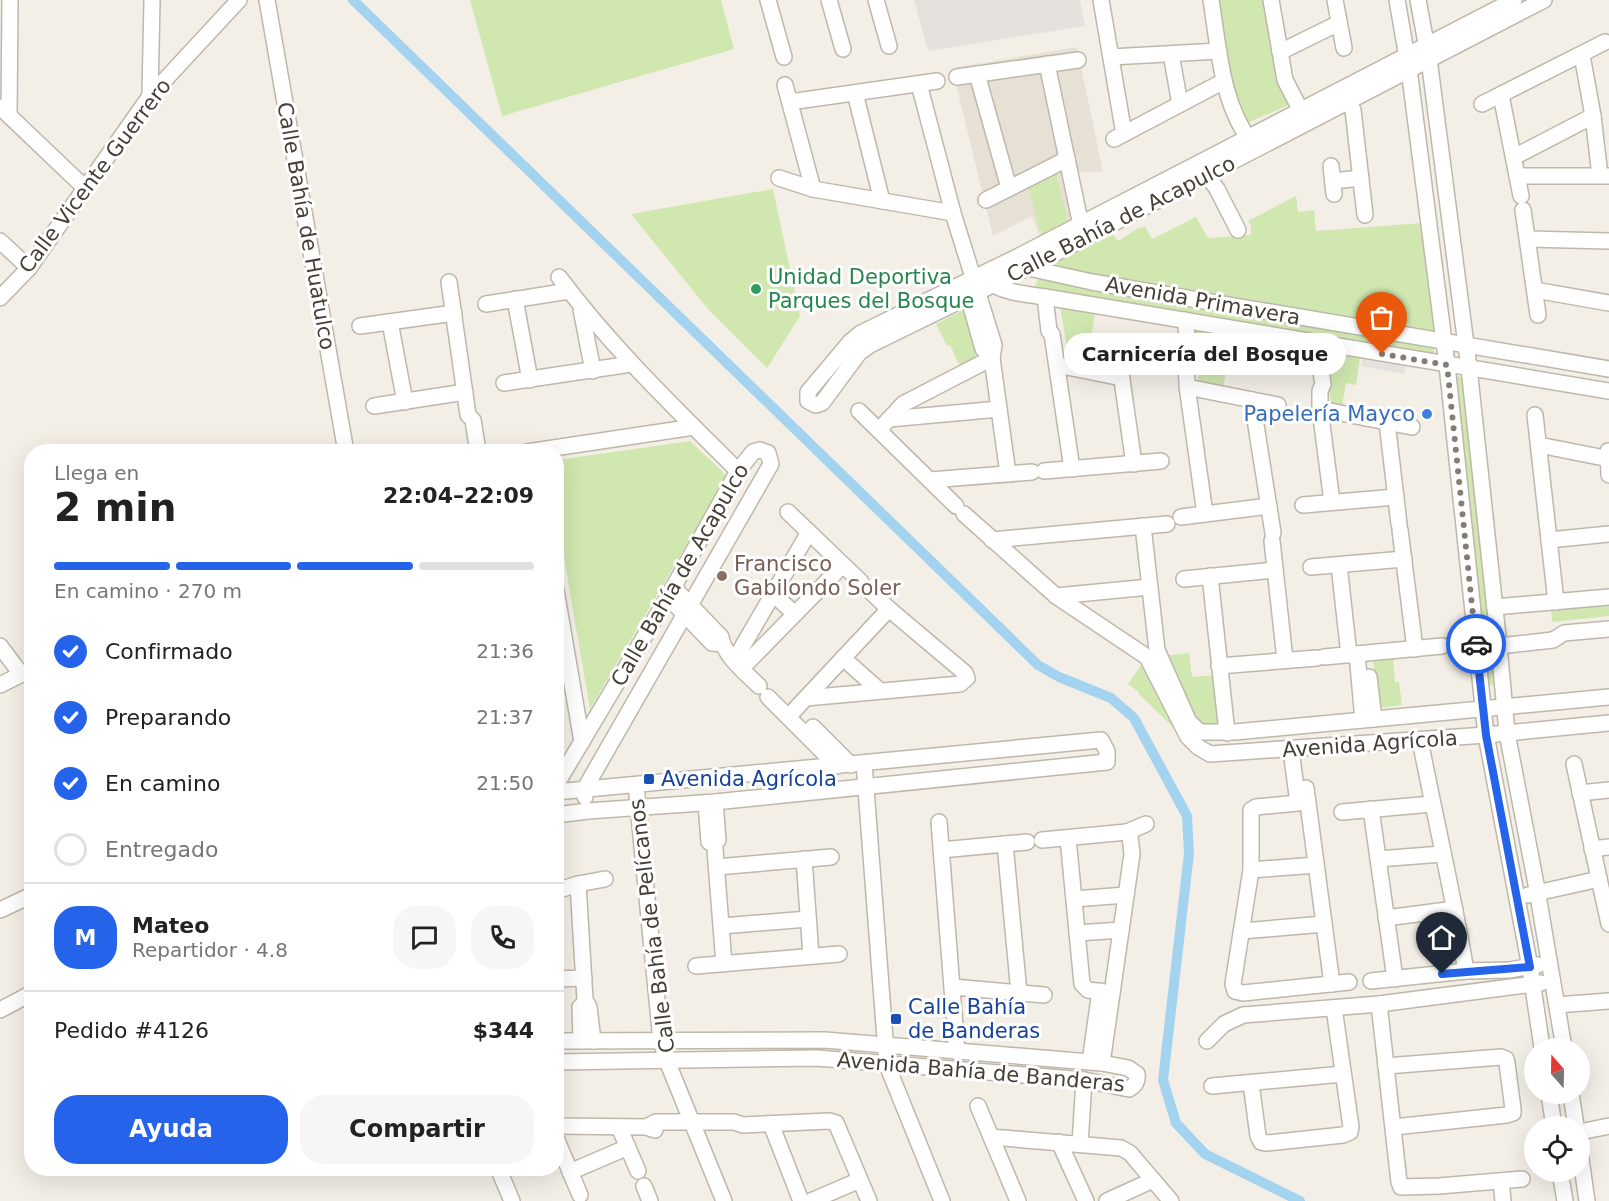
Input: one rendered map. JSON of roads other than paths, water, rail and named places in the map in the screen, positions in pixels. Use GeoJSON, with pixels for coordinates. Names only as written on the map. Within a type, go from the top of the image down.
{"type":"FeatureCollection","features":[{"type":"Feature","properties":{"kind":"street"},"geometry":{"type":"LineString","coordinates":[[10,0],[4,111],[85,188]]}},
{"type":"Feature","properties":{"kind":"street"},"geometry":{"type":"LineString","coordinates":[[150,96],[152,0]]}},
{"type":"Feature","properties":{"kind":"street","name":"Calle Vicente Guerrero"},"geometry":{"type":"LineString","coordinates":[[0,298],[29,268],[150,96],[239,0]]}},
{"type":"Feature","properties":{"kind":"street","name":"Calle Bahía de Huatulco"},"geometry":{"type":"LineString","coordinates":[[267,0],[345,444]]}},
{"type":"Feature","properties":{"kind":"street"},"geometry":{"type":"LineString","coordinates":[[768,0],[784,57]]}},
{"type":"Feature","properties":{"kind":"street"},"geometry":{"type":"LineString","coordinates":[[829,0],[843,49]]}},
{"type":"Feature","properties":{"kind":"street"},"geometry":{"type":"LineString","coordinates":[[876,0],[889,46]]}},
{"type":"Feature","properties":{"kind":"street"},"geometry":{"type":"LineString","coordinates":[[1101,0],[1111,57],[1119,136],[1224,81]]}},
{"type":"Feature","properties":{"kind":"street"},"geometry":{"type":"LineString","coordinates":[[1211,0],[1224,81],[1231,106],[1252,144]]}},
{"type":"Feature","properties":{"kind":"street"},"geometry":{"type":"LineString","coordinates":[[1271,0],[1285,80],[1301,111]]}},
{"type":"Feature","properties":{"kind":"street"},"geometry":{"type":"LineString","coordinates":[[1335,0],[1344,48]]}},
{"type":"Feature","properties":{"kind":"street"},"geometry":{"type":"LineString","coordinates":[[1397,0],[1408,63],[1447,365],[1482,708],[1530,967],[1541,1038]]}},
{"type":"Feature","properties":{"kind":"street"},"geometry":{"type":"LineString","coordinates":[[1418,0],[1428,53],[1469,368],[1499,646],[1503,706],[1563,1038]]}},
{"type":"Feature","properties":{"kind":"street","name":"Calle Bahía de Acapulco"},"geometry":{"type":"LineString","coordinates":[[1428,53],[1514,0]]}},
{"type":"Feature","properties":{"kind":"street","name":"Calle Bahía de Acapulco"},"geometry":{"type":"LineString","coordinates":[[1141,201],[1207,175],[1301,111],[1544,0]]}},
{"type":"Feature","properties":{"kind":"street"},"geometry":{"type":"LineString","coordinates":[[1280,52],[1339,23]]}},
{"type":"Feature","properties":{"kind":"street"},"geometry":{"type":"LineString","coordinates":[[1482,104],[1605,42]]}},
{"type":"Feature","properties":{"kind":"street"},"geometry":{"type":"LineString","coordinates":[[1111,57],[1219,51]]}},
{"type":"Feature","properties":{"kind":"street"},"geometry":{"type":"LineString","coordinates":[[1171,54],[1180,104]]}},
{"type":"Feature","properties":{"kind":"street"},"geometry":{"type":"LineString","coordinates":[[1517,176],[1604,176],[1581,54]]}},
{"type":"Feature","properties":{"kind":"street"},"geometry":{"type":"LineString","coordinates":[[957,77],[1078,60]]}},
{"type":"Feature","properties":{"kind":"street","name":"Calle Bahía de Acapulco"},"geometry":{"type":"LineString","coordinates":[[977,284],[870,345],[859,353],[822,403],[816,405],[808,401],[808,392],[850,342],[861,333],[1021,263],[1252,144],[1347,101],[1408,63]]}},
{"type":"Feature","properties":{"kind":"street"},"geometry":{"type":"LineString","coordinates":[[1047,64],[1067,159],[1079,233]]}},
{"type":"Feature","properties":{"kind":"street"},"geometry":{"type":"LineString","coordinates":[[977,74],[1009,188]]}},
{"type":"Feature","properties":{"kind":"street"},"geometry":{"type":"LineString","coordinates":[[790,102],[937,81]]}},
{"type":"Feature","properties":{"kind":"street"},"geometry":{"type":"LineString","coordinates":[[919,84],[948,212],[977,284],[983,349],[992,358],[1008,474]]}},
{"type":"Feature","properties":{"kind":"street"},"geometry":{"type":"LineString","coordinates":[[785,86],[813,189]]}},
{"type":"Feature","properties":{"kind":"street"},"geometry":{"type":"LineString","coordinates":[[855,93],[882,201]]}},
{"type":"Feature","properties":{"kind":"street"},"geometry":{"type":"LineString","coordinates":[[1501,95],[1522,203],[1538,315]]}},
{"type":"Feature","properties":{"kind":"street"},"geometry":{"type":"LineString","coordinates":[[1347,101],[1353,110],[1365,215]]}},
{"type":"Feature","properties":{"kind":"street"},"geometry":{"type":"LineString","coordinates":[[1514,157],[1593,116]]}},
{"type":"Feature","properties":{"kind":"street"},"geometry":{"type":"LineString","coordinates":[[986,200],[1067,159]]}},
{"type":"Feature","properties":{"kind":"street"},"geometry":{"type":"LineString","coordinates":[[1207,175],[1217,189],[1238,230]]}},
{"type":"Feature","properties":{"kind":"street"},"geometry":{"type":"LineString","coordinates":[[779,178],[813,189],[948,212]]}},
{"type":"Feature","properties":{"kind":"street"},"geometry":{"type":"LineString","coordinates":[[1333,180],[1361,178]]}},
{"type":"Feature","properties":{"kind":"street"},"geometry":{"type":"LineString","coordinates":[[1429,223],[1450,219]]}},
{"type":"Feature","properties":{"kind":"street"},"geometry":{"type":"LineString","coordinates":[[1528,239],[1609,241]]}},
{"type":"Feature","properties":{"kind":"street"},"geometry":{"type":"LineString","coordinates":[[0,241],[29,268]]}},
{"type":"Feature","properties":{"kind":"street","name":"Avenida Primavera"},"geometry":{"type":"LineString","coordinates":[[1021,263],[1092,282],[1609,369]]}},
{"type":"Feature","properties":{"kind":"street"},"geometry":{"type":"LineString","coordinates":[[559,277],[581,308],[631,364],[738,471]]}},
{"type":"Feature","properties":{"kind":"street"},"geometry":{"type":"LineString","coordinates":[[449,282],[468,415],[465,422],[468,444]]}},
{"type":"Feature","properties":{"kind":"street","name":"Avenida Primavera"},"geometry":{"type":"LineString","coordinates":[[977,284],[1609,391]]}},
{"type":"Feature","properties":{"kind":"street"},"geometry":{"type":"LineString","coordinates":[[1535,290],[1609,303]]}},
{"type":"Feature","properties":{"kind":"street"},"geometry":{"type":"LineString","coordinates":[[486,304],[569,291]]}},
{"type":"Feature","properties":{"kind":"street"},"geometry":{"type":"LineString","coordinates":[[1049,298],[1056,318],[1055,331],[1052,334],[1072,469]]}},
{"type":"Feature","properties":{"kind":"street"},"geometry":{"type":"LineString","coordinates":[[515,299],[530,380]]}},
{"type":"Feature","properties":{"kind":"street"},"geometry":{"type":"LineString","coordinates":[[581,308],[593,371]]}},
{"type":"Feature","properties":{"kind":"street"},"geometry":{"type":"LineString","coordinates":[[360,326],[454,313]]}},
{"type":"Feature","properties":{"kind":"street"},"geometry":{"type":"LineString","coordinates":[[1180,320],[1189,351],[1185,358],[1187,387],[1205,514]]}},
{"type":"Feature","properties":{"kind":"street"},"geometry":{"type":"LineString","coordinates":[[390,322],[405,402]]}},
{"type":"Feature","properties":{"kind":"street"},"geometry":{"type":"LineString","coordinates":[[1312,342],[1314,386],[1320,391],[1320,409],[1332,502]]}},
{"type":"Feature","properties":{"kind":"street"},"geometry":{"type":"LineString","coordinates":[[1117,345],[1134,464]]}},
{"type":"Feature","properties":{"kind":"street"},"geometry":{"type":"LineString","coordinates":[[884,424],[903,404],[992,358]]}},
{"type":"Feature","properties":{"kind":"street"},"geometry":{"type":"LineString","coordinates":[[504,383],[631,364]]}},
{"type":"Feature","properties":{"kind":"street"},"geometry":{"type":"LineString","coordinates":[[1057,365],[1122,378]]}},
{"type":"Feature","properties":{"kind":"street"},"geometry":{"type":"LineString","coordinates":[[1187,387],[1278,405]]}},
{"type":"Feature","properties":{"kind":"street"},"geometry":{"type":"LineString","coordinates":[[374,406],[465,392]]}},
{"type":"Feature","properties":{"kind":"street"},"geometry":{"type":"LineString","coordinates":[[1252,400],[1269,506],[1286,660]]}},
{"type":"Feature","properties":{"kind":"street"},"geometry":{"type":"LineString","coordinates":[[884,424],[999,409]]}},
{"type":"Feature","properties":{"kind":"street"},"geometry":{"type":"LineString","coordinates":[[1320,409],[1412,428]]}},
{"type":"Feature","properties":{"kind":"street"},"geometry":{"type":"LineString","coordinates":[[859,411],[884,424],[930,480],[992,540],[1056,596],[1152,654],[1191,726],[1220,733]]}},
{"type":"Feature","properties":{"kind":"street"},"geometry":{"type":"LineString","coordinates":[[468,415],[473,420],[477,444]]}},
{"type":"Feature","properties":{"kind":"street"},"geometry":{"type":"LineString","coordinates":[[1535,415],[1556,603]]}},
{"type":"Feature","properties":{"kind":"street"},"geometry":{"type":"LineString","coordinates":[[1387,422],[1415,649]]}},
{"type":"Feature","properties":{"kind":"street"},"geometry":{"type":"LineString","coordinates":[[564,446],[694,427]]}},
{"type":"Feature","properties":{"kind":"street"},"geometry":{"type":"LineString","coordinates":[[1539,445],[1608,455],[1609,476]]}},
{"type":"Feature","properties":{"kind":"street","name":"Calle Bahía de Acapulco"},"geometry":{"type":"LineString","coordinates":[[564,772],[671,592],[738,471],[753,452],[760,450],[768,453],[771,464],[584,790]]}},
{"type":"Feature","properties":{"kind":"street"},"geometry":{"type":"LineString","coordinates":[[930,480],[1161,461]]}},
{"type":"Feature","properties":{"kind":"street"},"geometry":{"type":"LineString","coordinates":[[1303,505],[1396,497]]}},
{"type":"Feature","properties":{"kind":"street"},"geometry":{"type":"LineString","coordinates":[[992,540],[1143,526],[1205,514],[1269,506]]}},
{"type":"Feature","properties":{"kind":"street"},"geometry":{"type":"LineString","coordinates":[[788,512],[889,609],[965,673],[967,678],[960,684],[879,690],[796,708]]}},
{"type":"Feature","properties":{"kind":"street"},"geometry":{"type":"LineString","coordinates":[[1143,526],[1150,587],[1152,654],[1184,732],[1192,743],[1210,753]]}},
{"type":"Feature","properties":{"kind":"street"},"geometry":{"type":"LineString","coordinates":[[738,665],[773,594],[809,532]]}},
{"type":"Feature","properties":{"kind":"street"},"geometry":{"type":"LineString","coordinates":[[1549,540],[1609,534]]}},
{"type":"Feature","properties":{"kind":"street"},"geometry":{"type":"LineString","coordinates":[[1311,567],[1404,559]]}},
{"type":"Feature","properties":{"kind":"street"},"geometry":{"type":"LineString","coordinates":[[738,665],[795,614],[843,565]]}},
{"type":"Feature","properties":{"kind":"street"},"geometry":{"type":"LineString","coordinates":[[1339,565],[1358,654],[1368,719]]}},
{"type":"Feature","properties":{"kind":"street"},"geometry":{"type":"LineString","coordinates":[[1184,579],[1275,570]]}},
{"type":"Feature","properties":{"kind":"street"},"geometry":{"type":"LineString","coordinates":[[1210,576],[1223,666],[1220,733],[1208,745],[1210,753]]}},
{"type":"Feature","properties":{"kind":"street"},"geometry":{"type":"LineString","coordinates":[[1056,596],[1150,587]]}},
{"type":"Feature","properties":{"kind":"street"},"geometry":{"type":"LineString","coordinates":[[671,592],[712,642],[722,644],[738,665],[764,691],[796,708],[851,765],[866,787],[887,1065],[942,1201]]}},
{"type":"Feature","properties":{"kind":"street"},"geometry":{"type":"LineString","coordinates":[[773,594],[795,614]]}},
{"type":"Feature","properties":{"kind":"street"},"geometry":{"type":"LineString","coordinates":[[1495,607],[1609,597]]}},
{"type":"Feature","properties":{"kind":"street"},"geometry":{"type":"LineString","coordinates":[[796,708],[889,609]]}},
{"type":"Feature","properties":{"kind":"street"},"geometry":{"type":"LineString","coordinates":[[1499,646],[1553,640],[1564,633],[1609,629]]}},
{"type":"Feature","properties":{"kind":"street"},"geometry":{"type":"LineString","coordinates":[[564,637],[582,742]]}},
{"type":"Feature","properties":{"kind":"street"},"geometry":{"type":"LineString","coordinates":[[0,646],[24,669]]}},
{"type":"Feature","properties":{"kind":"street"},"geometry":{"type":"LineString","coordinates":[[1223,666],[1442,646]]}},
{"type":"Feature","properties":{"kind":"street"},"geometry":{"type":"LineString","coordinates":[[843,658],[879,690]]}},
{"type":"Feature","properties":{"kind":"street"},"geometry":{"type":"LineString","coordinates":[[0,684],[24,672]]}},
{"type":"Feature","properties":{"kind":"street","name":"Avenida Agrícola"},"geometry":{"type":"LineString","coordinates":[[1220,733],[1609,697]]}},
{"type":"Feature","properties":{"kind":"street","name":"Avenida Agrícola"},"geometry":{"type":"LineString","coordinates":[[1210,753],[1486,735],[1609,723]]}},
{"type":"Feature","properties":{"kind":"street"},"geometry":{"type":"LineString","coordinates":[[564,791],[1101,740],[1107,750],[1107,762],[711,803],[564,814]]}},
{"type":"Feature","properties":{"kind":"street"},"geometry":{"type":"LineString","coordinates":[[1415,740],[1428,804],[1455,909],[1466,971]]}},
{"type":"Feature","properties":{"kind":"street"},"geometry":{"type":"LineString","coordinates":[[1296,749],[1316,865],[1332,984]]}},
{"type":"Feature","properties":{"kind":"street"},"geometry":{"type":"LineString","coordinates":[[1296,749],[1298,803],[1256,807],[1251,810],[1251,870],[1233,984],[1235,991],[1244,993],[1349,982]]}},
{"type":"Feature","properties":{"kind":"street"},"geometry":{"type":"LineString","coordinates":[[1574,764],[1592,849],[1606,900],[1609,924]]}},
{"type":"Feature","properties":{"kind":"street","name":"Calle Bahía de Pelícanos"},"geometry":{"type":"LineString","coordinates":[[636,785],[661,1041],[724,1201]]}},
{"type":"Feature","properties":{"kind":"street"},"geometry":{"type":"LineString","coordinates":[[584,790],[588,811]]}},
{"type":"Feature","properties":{"kind":"street"},"geometry":{"type":"LineString","coordinates":[[1580,793],[1609,790]]}},
{"type":"Feature","properties":{"kind":"street"},"geometry":{"type":"LineString","coordinates":[[711,803],[709,842],[714,837],[724,964]]}},
{"type":"Feature","properties":{"kind":"street"},"geometry":{"type":"LineString","coordinates":[[1342,812],[1428,804]]}},
{"type":"Feature","properties":{"kind":"street"},"geometry":{"type":"LineString","coordinates":[[1371,809],[1395,979]]}},
{"type":"Feature","properties":{"kind":"street"},"geometry":{"type":"LineString","coordinates":[[939,822],[962,1052]]}},
{"type":"Feature","properties":{"kind":"street"},"geometry":{"type":"LineString","coordinates":[[1042,840],[1126,832],[1146,824]]}},
{"type":"Feature","properties":{"kind":"street"},"geometry":{"type":"LineString","coordinates":[[1096,1063],[1106,992],[1121,930],[1132,854],[1130,836],[1126,832]]}},
{"type":"Feature","properties":{"kind":"street"},"geometry":{"type":"LineString","coordinates":[[1068,838],[1082,984],[1088,990],[1106,992]]}},
{"type":"Feature","properties":{"kind":"street"},"geometry":{"type":"LineString","coordinates":[[941,850],[1027,842]]}},
{"type":"Feature","properties":{"kind":"street"},"geometry":{"type":"LineString","coordinates":[[1005,844],[1019,993]]}},
{"type":"Feature","properties":{"kind":"street"},"geometry":{"type":"LineString","coordinates":[[1592,849],[1609,847]]}},
{"type":"Feature","properties":{"kind":"street"},"geometry":{"type":"LineString","coordinates":[[1378,860],[1442,854]]}},
{"type":"Feature","properties":{"kind":"street"},"geometry":{"type":"LineString","coordinates":[[717,867],[831,857]]}},
{"type":"Feature","properties":{"kind":"street"},"geometry":{"type":"LineString","coordinates":[[804,859],[811,957]]}},
{"type":"Feature","properties":{"kind":"street"},"geometry":{"type":"LineString","coordinates":[[1251,870],[1316,865]]}},
{"type":"Feature","properties":{"kind":"street"},"geometry":{"type":"LineString","coordinates":[[1516,893],[1598,874]]}},
{"type":"Feature","properties":{"kind":"street"},"geometry":{"type":"LineString","coordinates":[[564,888],[605,879]]}},
{"type":"Feature","properties":{"kind":"street"},"geometry":{"type":"LineString","coordinates":[[578,884],[585,1000],[590,1007],[587,1041]]}},
{"type":"Feature","properties":{"kind":"street"},"geometry":{"type":"LineString","coordinates":[[1074,899],[1126,895]]}},
{"type":"Feature","properties":{"kind":"street"},"geometry":{"type":"LineString","coordinates":[[0,910],[24,899]]}},
{"type":"Feature","properties":{"kind":"street"},"geometry":{"type":"LineString","coordinates":[[1386,918],[1455,909]]}},
{"type":"Feature","properties":{"kind":"street"},"geometry":{"type":"LineString","coordinates":[[722,926],[808,919]]}},
{"type":"Feature","properties":{"kind":"street"},"geometry":{"type":"LineString","coordinates":[[1242,931],[1324,924]]}},
{"type":"Feature","properties":{"kind":"street"},"geometry":{"type":"LineString","coordinates":[[1077,933],[1121,930]]}},
{"type":"Feature","properties":{"kind":"street"},"geometry":{"type":"LineString","coordinates":[[696,966],[839,954]]}},
{"type":"Feature","properties":{"kind":"street"},"geometry":{"type":"LineString","coordinates":[[1371,981],[1466,971],[1509,970],[1550,963]]}},
{"type":"Feature","properties":{"kind":"street"},"geometry":{"type":"LineString","coordinates":[[564,979],[584,978]]}},
{"type":"Feature","properties":{"kind":"street"},"geometry":{"type":"LineString","coordinates":[[1207,1041],[1224,1024],[1243,1015],[1379,1004],[1553,981]]}},
{"type":"Feature","properties":{"kind":"street"},"geometry":{"type":"LineString","coordinates":[[957,988],[1044,995]]}},
{"type":"Feature","properties":{"kind":"street"},"geometry":{"type":"LineString","coordinates":[[0,1010],[24,997]]}},
{"type":"Feature","properties":{"kind":"street"},"geometry":{"type":"LineString","coordinates":[[1557,1005],[1609,1001]]}},
{"type":"Feature","properties":{"kind":"street"},"geometry":{"type":"LineString","coordinates":[[1379,1004],[1401,1187],[1440,1194],[1501,1181],[1522,1179]]}},
{"type":"Feature","properties":{"kind":"street"},"geometry":{"type":"LineString","coordinates":[[1251,1083],[1258,1136],[1261,1142],[1343,1135],[1350,1132],[1352,1127],[1334,1008]]}},
{"type":"Feature","properties":{"kind":"street"},"geometry":{"type":"LineString","coordinates":[[1540,1032],[1562,1029]]}},
{"type":"Feature","properties":{"kind":"street","name":"Avenida Bahía de Banderas"},"geometry":{"type":"LineString","coordinates":[[564,1041],[825,1041],[1096,1063],[1128,1068],[1137,1074],[1137,1080],[1129,1089],[1079,1080],[817,1058],[564,1062]]}},
{"type":"Feature","properties":{"kind":"street"},"geometry":{"type":"LineString","coordinates":[[1386,1066],[1501,1057],[1506,1059],[1514,1109],[1513,1113],[1508,1115],[1394,1127]]}},
{"type":"Feature","properties":{"kind":"street"},"geometry":{"type":"LineString","coordinates":[[1212,1086],[1343,1074]]}},
{"type":"Feature","properties":{"kind":"street"},"geometry":{"type":"LineString","coordinates":[[1079,1080],[1069,1143],[1086,1201]]}},
{"type":"Feature","properties":{"kind":"street"},"geometry":{"type":"LineString","coordinates":[[978,1106],[1018,1201]]}},
{"type":"Feature","properties":{"kind":"street"},"geometry":{"type":"LineString","coordinates":[[564,1126],[646,1127],[655,1130],[694,1126],[736,1131],[743,1125],[829,1121],[836,1123],[869,1201]]}},
{"type":"Feature","properties":{"kind":"street"},"geometry":{"type":"LineString","coordinates":[[771,1124],[801,1201]]}},
{"type":"Feature","properties":{"kind":"street"},"geometry":{"type":"LineString","coordinates":[[1590,1130],[1609,1126]]}},
{"type":"Feature","properties":{"kind":"street"},"geometry":{"type":"LineString","coordinates":[[619,1127],[638,1171]]}},
{"type":"Feature","properties":{"kind":"street"},"geometry":{"type":"LineString","coordinates":[[1590,1138],[1609,1136]]}},
{"type":"Feature","properties":{"kind":"street"},"geometry":{"type":"LineString","coordinates":[[991,1137],[1126,1149],[1171,1201]]}},
{"type":"Feature","properties":{"kind":"street"},"geometry":{"type":"LineString","coordinates":[[570,1172],[628,1148]]}},
{"type":"Feature","properties":{"kind":"street"},"geometry":{"type":"LineString","coordinates":[[564,1157],[580,1195]]}},
{"type":"Feature","properties":{"kind":"street"},"geometry":{"type":"LineString","coordinates":[[501,1176],[512,1201]]}},
{"type":"Feature","properties":{"kind":"street"},"geometry":{"type":"LineString","coordinates":[[811,1201],[860,1180]]}},
{"type":"Feature","properties":{"kind":"street"},"geometry":{"type":"LineString","coordinates":[[1107,1201],[1153,1180]]}},
{"type":"Feature","properties":{"kind":"street"},"geometry":{"type":"LineString","coordinates":[[1501,1181],[1503,1201]]}},
{"type":"Feature","properties":{"kind":"street"},"geometry":{"type":"LineString","coordinates":[[1562,1182],[1565,1201]]}},
{"type":"Feature","properties":{"kind":"street"},"geometry":{"type":"LineString","coordinates":[[1584,1182],[1587,1201]]}},
{"type":"Feature","properties":{"kind":"street"},"geometry":{"type":"LineString","coordinates":[[644,1186],[650,1201]]}},
{"type":"Feature","properties":{"kind":"waterway"},"geometry":{"type":"LineString","coordinates":[[353,0],[1038,665],[1059,677],[1111,698],[1134,718],[1187,816],[1189,853],[1163,1080],[1176,1123],[1205,1154],[1300,1201]]}},
{"type":"Feature","properties":{"kind":"place","name":"Unidad Deportiva Parques del Bosque"},"geometry":{"type":"Point","coordinates":[756,289]}},
{"type":"Feature","properties":{"kind":"place","name":"Carnicería del Bosque"},"geometry":{"type":"Point","coordinates":[1382,354]}},
{"type":"Feature","properties":{"kind":"place","name":"Papelería Mayco"},"geometry":{"type":"Point","coordinates":[1427,414]}},
{"type":"Feature","properties":{"kind":"place","name":"Francisco Gabilondo Soler"},"geometry":{"type":"Point","coordinates":[722,576]}},
{"type":"Feature","properties":{"kind":"place","name":"Avenida Agrícola"},"geometry":{"type":"Point","coordinates":[649,779]}},
{"type":"Feature","properties":{"kind":"place","name":"Calle Bahía de Banderas"},"geometry":{"type":"Point","coordinates":[896,1019]}}]}
